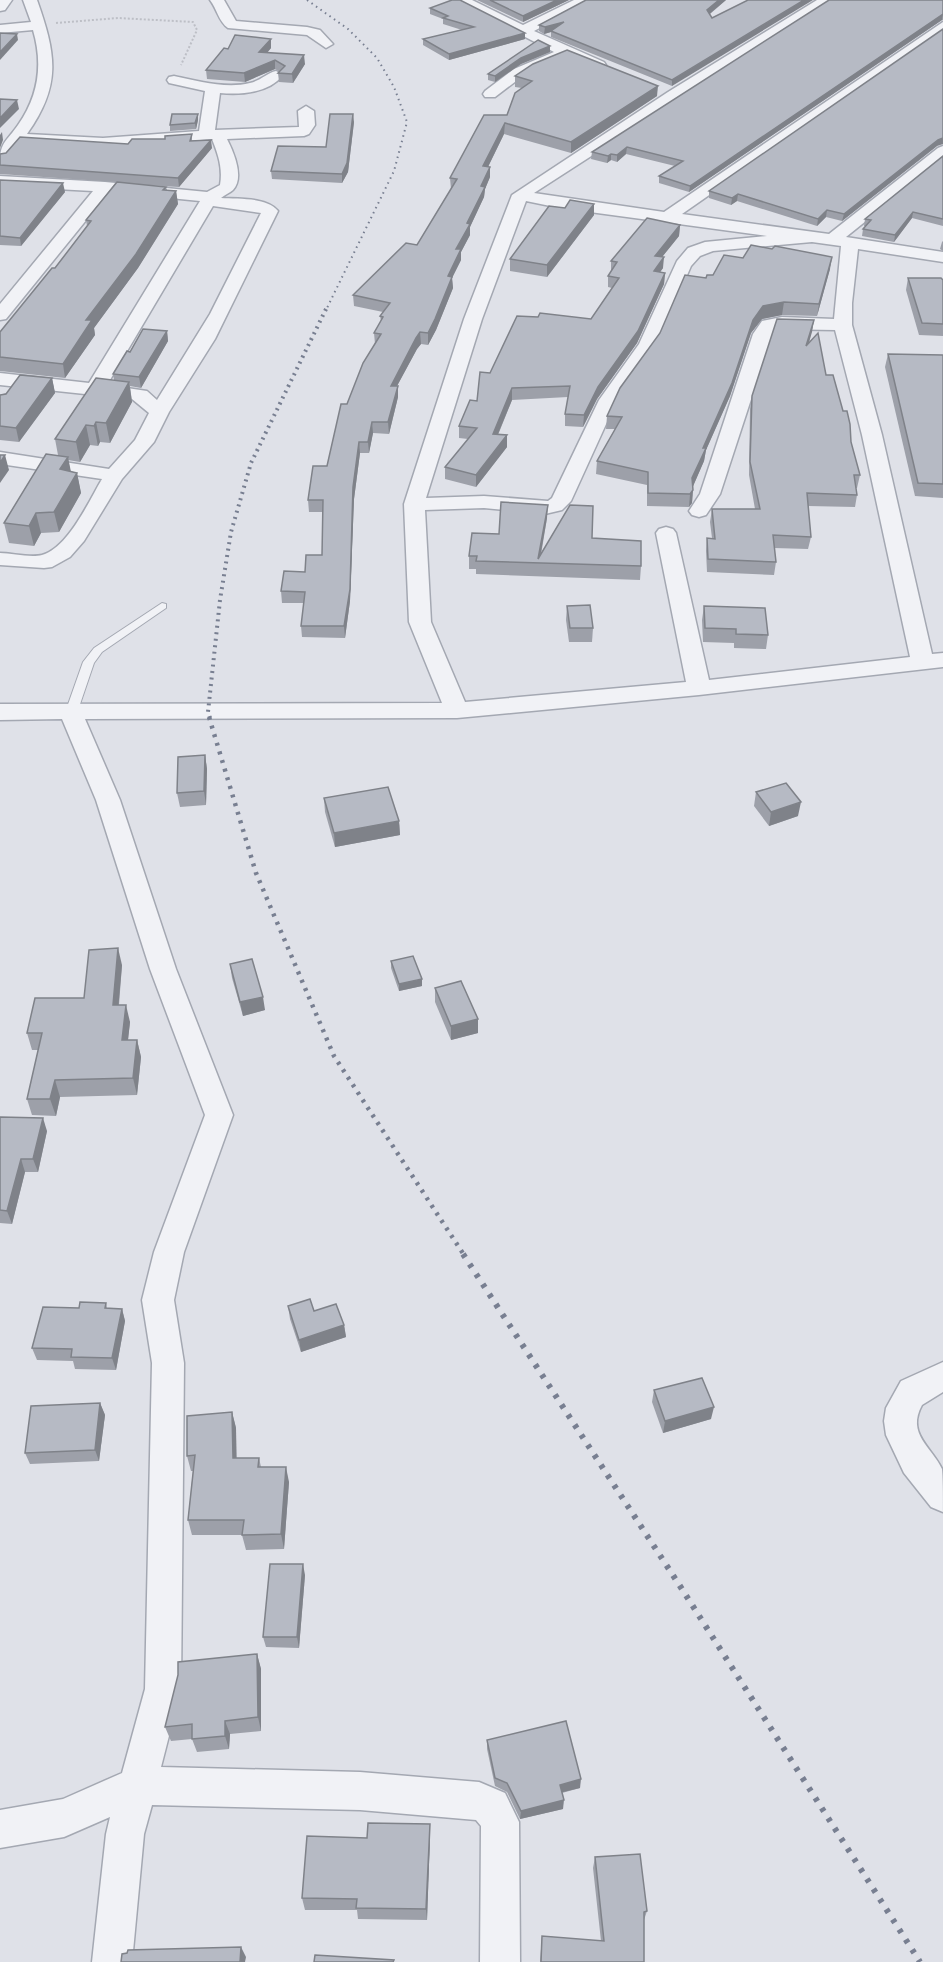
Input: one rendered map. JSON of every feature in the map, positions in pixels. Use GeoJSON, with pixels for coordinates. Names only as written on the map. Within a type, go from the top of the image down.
{"type":"FeatureCollection","features":[{"type":"Feature","properties":{"kind":"street"},"geometry":{"type":"LineString","coordinates":[[0,7],[6,0]]}},
{"type":"Feature","properties":{"kind":"street"},"geometry":{"type":"LineString","coordinates":[[0,157],[17,138],[37,109],[44,90],[46,55],[30,0]]}},
{"type":"Feature","properties":{"kind":"street"},"geometry":{"type":"LineString","coordinates":[[217,0],[223,7],[228,22],[233,25],[307,30],[315,33],[326,44]]}},
{"type":"Feature","properties":{"kind":"street"},"geometry":{"type":"LineString","coordinates":[[461,0],[568,53],[610,70]]}},
{"type":"Feature","properties":{"kind":"street"},"geometry":{"type":"LineString","coordinates":[[523,31],[585,0]]}},
{"type":"Feature","properties":{"kind":"street"},"geometry":{"type":"LineString","coordinates":[[457,710],[420,622],[414,504],[472,319],[520,195],[826,0]]}},
{"type":"Feature","properties":{"kind":"street"},"geometry":{"type":"LineString","coordinates":[[0,29],[38,25]]}},
{"type":"Feature","properties":{"kind":"street"},"geometry":{"type":"LineString","coordinates":[[666,218],[943,26]]}},
{"type":"Feature","properties":{"kind":"street"},"geometry":{"type":"LineString","coordinates":[[490,94],[519,72],[552,57],[568,53]]}},
{"type":"Feature","properties":{"kind":"street"},"geometry":{"type":"LineString","coordinates":[[174,80],[212,89],[259,87],[276,75]]}},
{"type":"Feature","properties":{"kind":"street"},"geometry":{"type":"LineString","coordinates":[[652,87],[673,96]]}},
{"type":"Feature","properties":{"kind":"street"},"geometry":{"type":"LineString","coordinates":[[95,389],[209,199],[227,187],[230,178],[227,157],[212,135],[212,89]]}},
{"type":"Feature","properties":{"kind":"street"},"geometry":{"type":"LineString","coordinates":[[17,138],[102,143],[304,131],[307,125],[306,111]]}},
{"type":"Feature","properties":{"kind":"street"},"geometry":{"type":"LineString","coordinates":[[0,712],[457,710],[699,688],[933,661],[843,325],[841,241],[943,151]]}},
{"type":"Feature","properties":{"kind":"street"},"geometry":{"type":"LineString","coordinates":[[0,181],[105,187],[209,199],[261,207],[270,211],[236,287],[189,367],[159,411],[144,442],[114,476],[77,537],[63,553],[44,562],[0,559]]}},
{"type":"Feature","properties":{"kind":"street"},"geometry":{"type":"LineString","coordinates":[[0,315],[105,187]]}},
{"type":"Feature","properties":{"kind":"street"},"geometry":{"type":"LineString","coordinates":[[520,195],[943,257]]}},
{"type":"Feature","properties":{"kind":"street"},"geometry":{"type":"LineString","coordinates":[[414,504],[484,502],[545,508],[555,506],[561,501],[587,449],[608,400],[648,345],[683,265],[694,252],[711,246],[812,237]]}},
{"type":"Feature","properties":{"kind":"street"},"geometry":{"type":"LineString","coordinates":[[699,511],[710,494],[762,334],[768,325],[782,322],[843,325]]}},
{"type":"Feature","properties":{"kind":"street"},"geometry":{"type":"LineString","coordinates":[[7,385],[95,389],[140,395],[159,411]]}},
{"type":"Feature","properties":{"kind":"street"},"geometry":{"type":"LineString","coordinates":[[0,458],[82,469],[114,476]]}},
{"type":"Feature","properties":{"kind":"street"},"geometry":{"type":"LineString","coordinates":[[666,534],[699,688]]}},
{"type":"Feature","properties":{"kind":"street"},"geometry":{"type":"LineString","coordinates":[[71,713],[108,800],[163,969],[219,1115],[216,1131],[196,1174],[169,1252],[158,1300],[168,1363],[163,1689],[125,1834],[112,1962]]}},
{"type":"Feature","properties":{"kind":"street"},"geometry":{"type":"LineString","coordinates":[[943,1377],[911,1392],[899,1416],[907,1451],[943,1496]]}},
{"type":"Feature","properties":{"kind":"street"},"geometry":{"type":"LineString","coordinates":[[0,1829],[64,1818],[137,1786],[360,1791],[479,1801],[491,1807],[500,1821],[500,1962]]}},
{"type":"Feature","properties":{"kind":"lane"},"geometry":{"type":"LineString","coordinates":[[71,713],[89,662],[98,650],[162,606]]}},
{"type":"Feature","properties":{"kind":"path"},"geometry":{"type":"LineString","coordinates":[[38,25],[118,18],[193,22],[197,30],[174,80]]}},
{"type":"Feature","properties":{"kind":"building"},"geometry":{"type":"Polygon","coordinates":[[[452,0],[460,0],[525,33],[449,54],[423,39],[474,27],[443,18],[448,16],[430,8],[452,0]]]}},
{"type":"Feature","properties":{"kind":"building"},"geometry":{"type":"Polygon","coordinates":[[[490,0],[557,0],[523,16],[490,0]]]}},
{"type":"Feature","properties":{"kind":"building"},"geometry":{"type":"Polygon","coordinates":[[[586,0],[719,0],[707,10],[712,18],[748,0],[804,0],[672,80],[551,31],[564,22],[545,27],[539,25],[586,0]]]}},
{"type":"Feature","properties":{"kind":"building"},"geometry":{"type":"Polygon","coordinates":[[[829,0],[943,0],[943,14],[690,186],[659,176],[683,161],[627,147],[617,155],[608,156],[592,152],[829,0]]]}},
{"type":"Feature","properties":{"kind":"building"},"geometry":{"type":"Polygon","coordinates":[[[943,29],[943,138],[844,214],[827,210],[818,219],[738,194],[732,198],[709,191],[943,29]]]}},
{"type":"Feature","properties":{"kind":"building"},"geometry":{"type":"Polygon","coordinates":[[[0,33],[17,34],[0,52],[0,33]]]}},
{"type":"Feature","properties":{"kind":"building"},"geometry":{"type":"Polygon","coordinates":[[[235,35],[271,39],[259,52],[304,55],[292,74],[278,73],[285,66],[275,60],[244,73],[206,70],[224,48],[228,49],[235,35]]]}},
{"type":"Feature","properties":{"kind":"building"},"geometry":{"type":"Polygon","coordinates":[[[538,40],[550,46],[521,58],[495,76],[488,74],[538,40]]]}},
{"type":"Feature","properties":{"kind":"building"},"geometry":{"type":"Polygon","coordinates":[[[567,50],[658,86],[571,142],[505,123],[483,166],[490,167],[481,186],[485,187],[467,223],[470,224],[456,249],[461,249],[448,276],[452,277],[435,319],[428,333],[420,332],[416,338],[391,386],[398,386],[388,422],[372,422],[368,442],[359,442],[353,487],[350,589],[344,626],[301,626],[305,592],[281,591],[284,571],[305,572],[306,555],[322,555],[323,500],[308,500],[313,466],[327,466],[341,404],[347,404],[363,363],[381,334],[374,333],[383,317],[380,316],[390,303],[353,295],[406,243],[417,245],[457,179],[450,178],[484,115],[507,115],[515,93],[532,81],[515,76],[533,64],[567,50]]]}},
{"type":"Feature","properties":{"kind":"building"},"geometry":{"type":"Polygon","coordinates":[[[0,99],[17,100],[0,118],[0,99]]]}},
{"type":"Feature","properties":{"kind":"building"},"geometry":{"type":"Polygon","coordinates":[[[172,114],[198,114],[195,123],[170,125],[172,114]]]}},
{"type":"Feature","properties":{"kind":"building"},"geometry":{"type":"Polygon","coordinates":[[[330,114],[353,114],[347,163],[342,174],[271,171],[278,146],[326,147],[330,114]]]}},
{"type":"Feature","properties":{"kind":"building"},"geometry":{"type":"Polygon","coordinates":[[[192,134],[190,141],[211,140],[178,178],[0,165],[0,154],[6,153],[20,137],[128,144],[132,139],[165,139],[165,136],[192,134]]]}},
{"type":"Feature","properties":{"kind":"building"},"geometry":{"type":"Polygon","coordinates":[[[943,156],[943,219],[913,212],[895,235],[863,229],[871,220],[865,219],[943,156]]]}},
{"type":"Feature","properties":{"kind":"building"},"geometry":{"type":"Polygon","coordinates":[[[0,180],[63,183],[20,238],[0,236],[0,180]]]}},
{"type":"Feature","properties":{"kind":"building"},"geometry":{"type":"Polygon","coordinates":[[[117,182],[166,187],[163,190],[176,191],[136,254],[86,320],[92,320],[63,364],[0,357],[0,332],[52,268],[55,268],[91,221],[86,220],[117,182]]]}},
{"type":"Feature","properties":{"kind":"building"},"geometry":{"type":"Polygon","coordinates":[[[570,200],[594,204],[547,265],[510,259],[549,206],[565,208],[570,200]]]}},
{"type":"Feature","properties":{"kind":"building"},"geometry":{"type":"Polygon","coordinates":[[[647,218],[680,225],[655,256],[664,257],[654,271],[665,273],[638,331],[598,387],[584,415],[565,414],[570,386],[512,388],[493,434],[507,435],[476,475],[445,467],[477,428],[459,426],[470,400],[477,401],[480,372],[490,373],[517,316],[538,317],[540,313],[591,319],[619,278],[608,276],[617,262],[611,261],[647,218]]]}},
{"type":"Feature","properties":{"kind":"building"},"geometry":{"type":"Polygon","coordinates":[[[751,245],[772,249],[775,246],[832,257],[819,304],[784,302],[763,306],[753,320],[732,383],[703,448],[706,448],[692,478],[693,490],[690,494],[648,493],[648,472],[597,461],[622,417],[607,416],[620,388],[660,333],[685,275],[706,278],[707,275],[713,275],[724,255],[743,258],[751,245]]]}},
{"type":"Feature","properties":{"kind":"building"},"geometry":{"type":"Polygon","coordinates":[[[908,278],[941,278],[943,280],[943,324],[922,323],[908,278]]]}},
{"type":"Feature","properties":{"kind":"building"},"geometry":{"type":"Polygon","coordinates":[[[777,319],[814,320],[806,346],[818,333],[826,375],[833,375],[843,411],[847,411],[851,442],[860,475],[854,475],[857,495],[807,493],[811,537],[773,535],[776,562],[708,559],[707,538],[715,539],[712,509],[760,509],[750,462],[752,396],[777,319]]]}},
{"type":"Feature","properties":{"kind":"building"},"geometry":{"type":"Polygon","coordinates":[[[143,329],[167,331],[139,377],[113,374],[127,351],[130,352],[143,329]]]}},
{"type":"Feature","properties":{"kind":"building"},"geometry":{"type":"Polygon","coordinates":[[[888,354],[943,355],[943,484],[918,483],[888,354]]]}},
{"type":"Feature","properties":{"kind":"building"},"geometry":{"type":"Polygon","coordinates":[[[20,375],[52,378],[16,428],[0,426],[0,395],[6,394],[20,375]]]}},
{"type":"Feature","properties":{"kind":"building"},"geometry":{"type":"Polygon","coordinates":[[[96,378],[129,382],[106,423],[96,422],[94,426],[86,425],[76,442],[55,439],[96,378]]]}},
{"type":"Feature","properties":{"kind":"building"},"geometry":{"type":"Polygon","coordinates":[[[46,454],[68,457],[60,469],[77,473],[54,512],[36,513],[29,526],[4,523],[46,454]]]}},
{"type":"Feature","properties":{"kind":"building"},"geometry":{"type":"Polygon","coordinates":[[[501,502],[548,505],[538,559],[570,505],[593,506],[592,538],[641,541],[641,566],[476,561],[477,556],[469,556],[472,533],[499,534],[501,502]]]}},
{"type":"Feature","properties":{"kind":"building"},"geometry":{"type":"Polygon","coordinates":[[[590,605],[593,628],[570,628],[567,606],[590,605]]]}},
{"type":"Feature","properties":{"kind":"building"},"geometry":{"type":"Polygon","coordinates":[[[704,606],[765,608],[768,635],[736,634],[736,629],[705,628],[704,606]]]}},
{"type":"Feature","properties":{"kind":"building"},"geometry":{"type":"Polygon","coordinates":[[[205,755],[204,791],[177,793],[178,757],[205,755]]]}},
{"type":"Feature","properties":{"kind":"building"},"geometry":{"type":"Polygon","coordinates":[[[786,783],[801,802],[771,812],[756,792],[786,783]]]}},
{"type":"Feature","properties":{"kind":"building"},"geometry":{"type":"Polygon","coordinates":[[[388,787],[399,821],[334,833],[324,798],[388,787]]]}},
{"type":"Feature","properties":{"kind":"building"},"geometry":{"type":"Polygon","coordinates":[[[118,948],[113,1005],[126,1005],[122,1040],[137,1040],[133,1078],[55,1080],[50,1099],[27,1099],[42,1033],[27,1033],[35,998],[84,998],[89,950],[118,948]]]}},
{"type":"Feature","properties":{"kind":"building"},"geometry":{"type":"Polygon","coordinates":[[[413,956],[422,979],[399,984],[391,961],[413,956]]]}},
{"type":"Feature","properties":{"kind":"building"},"geometry":{"type":"Polygon","coordinates":[[[252,959],[263,997],[240,1002],[230,964],[252,959]]]}},
{"type":"Feature","properties":{"kind":"building"},"geometry":{"type":"Polygon","coordinates":[[[461,981],[478,1019],[451,1026],[435,988],[461,981]]]}},
{"type":"Feature","properties":{"kind":"building"},"geometry":{"type":"Polygon","coordinates":[[[0,1117],[43,1118],[33,1159],[21,1159],[7,1211],[0,1210],[0,1117]]]}},
{"type":"Feature","properties":{"kind":"building"},"geometry":{"type":"Polygon","coordinates":[[[310,1299],[314,1311],[336,1304],[344,1325],[299,1340],[288,1306],[310,1299]]]}},
{"type":"Feature","properties":{"kind":"building"},"geometry":{"type":"Polygon","coordinates":[[[80,1302],[106,1303],[105,1308],[122,1309],[112,1358],[71,1357],[72,1349],[32,1348],[43,1307],[79,1308],[80,1302]]]}},
{"type":"Feature","properties":{"kind":"building"},"geometry":{"type":"Polygon","coordinates":[[[702,1378],[714,1407],[665,1421],[654,1390],[702,1378]]]}},
{"type":"Feature","properties":{"kind":"building"},"geometry":{"type":"Polygon","coordinates":[[[100,1403],[95,1450],[25,1453],[31,1406],[100,1403]]]}},
{"type":"Feature","properties":{"kind":"building"},"geometry":{"type":"Polygon","coordinates":[[[232,1412],[233,1458],[259,1458],[258,1467],[286,1467],[281,1534],[242,1535],[244,1520],[188,1520],[195,1455],[187,1456],[187,1416],[232,1412]]]}},
{"type":"Feature","properties":{"kind":"building"},"geometry":{"type":"Polygon","coordinates":[[[270,1564],[303,1564],[297,1637],[263,1637],[270,1564]]]}},
{"type":"Feature","properties":{"kind":"building"},"geometry":{"type":"Polygon","coordinates":[[[257,1654],[258,1717],[225,1721],[225,1736],[192,1739],[192,1724],[165,1727],[178,1675],[178,1662],[257,1654]]]}},
{"type":"Feature","properties":{"kind":"building"},"geometry":{"type":"Polygon","coordinates":[[[566,1721],[581,1779],[560,1785],[564,1800],[521,1811],[507,1783],[495,1778],[487,1740],[566,1721]]]}},
{"type":"Feature","properties":{"kind":"building"},"geometry":{"type":"Polygon","coordinates":[[[368,1823],[430,1824],[426,1909],[356,1908],[357,1899],[302,1898],[307,1836],[367,1838],[368,1823]]]}},
{"type":"Feature","properties":{"kind":"building"},"geometry":{"type":"Polygon","coordinates":[[[640,1854],[647,1911],[644,1912],[644,1962],[541,1962],[542,1936],[604,1941],[595,1857],[640,1854]]]}},
{"type":"Feature","properties":{"kind":"building"},"geometry":{"type":"Polygon","coordinates":[[[241,1947],[240,1962],[121,1962],[122,1954],[127,1953],[128,1950],[241,1947]]]}},
{"type":"Feature","properties":{"kind":"building"},"geometry":{"type":"Polygon","coordinates":[[[315,1955],[394,1960],[393,1962],[314,1962],[315,1955]]]}},
{"type":"Feature","properties":{"kind":"railway"},"geometry":{"type":"LineString","coordinates":[[307,0],[348,29],[377,58],[394,87],[407,122],[394,171],[326,310]]}},
{"type":"Feature","properties":{"kind":"railway"},"geometry":{"type":"LineString","coordinates":[[210,718],[208,712],[220,600],[231,532],[251,463],[326,309]]}},
{"type":"Feature","properties":{"kind":"railway"},"geometry":{"type":"LineString","coordinates":[[209,717],[256,873],[334,1056],[464,1255]]}},
{"type":"Feature","properties":{"kind":"railway"},"geometry":{"type":"LineString","coordinates":[[463,1254],[680,1586],[920,1962]]}}]}
